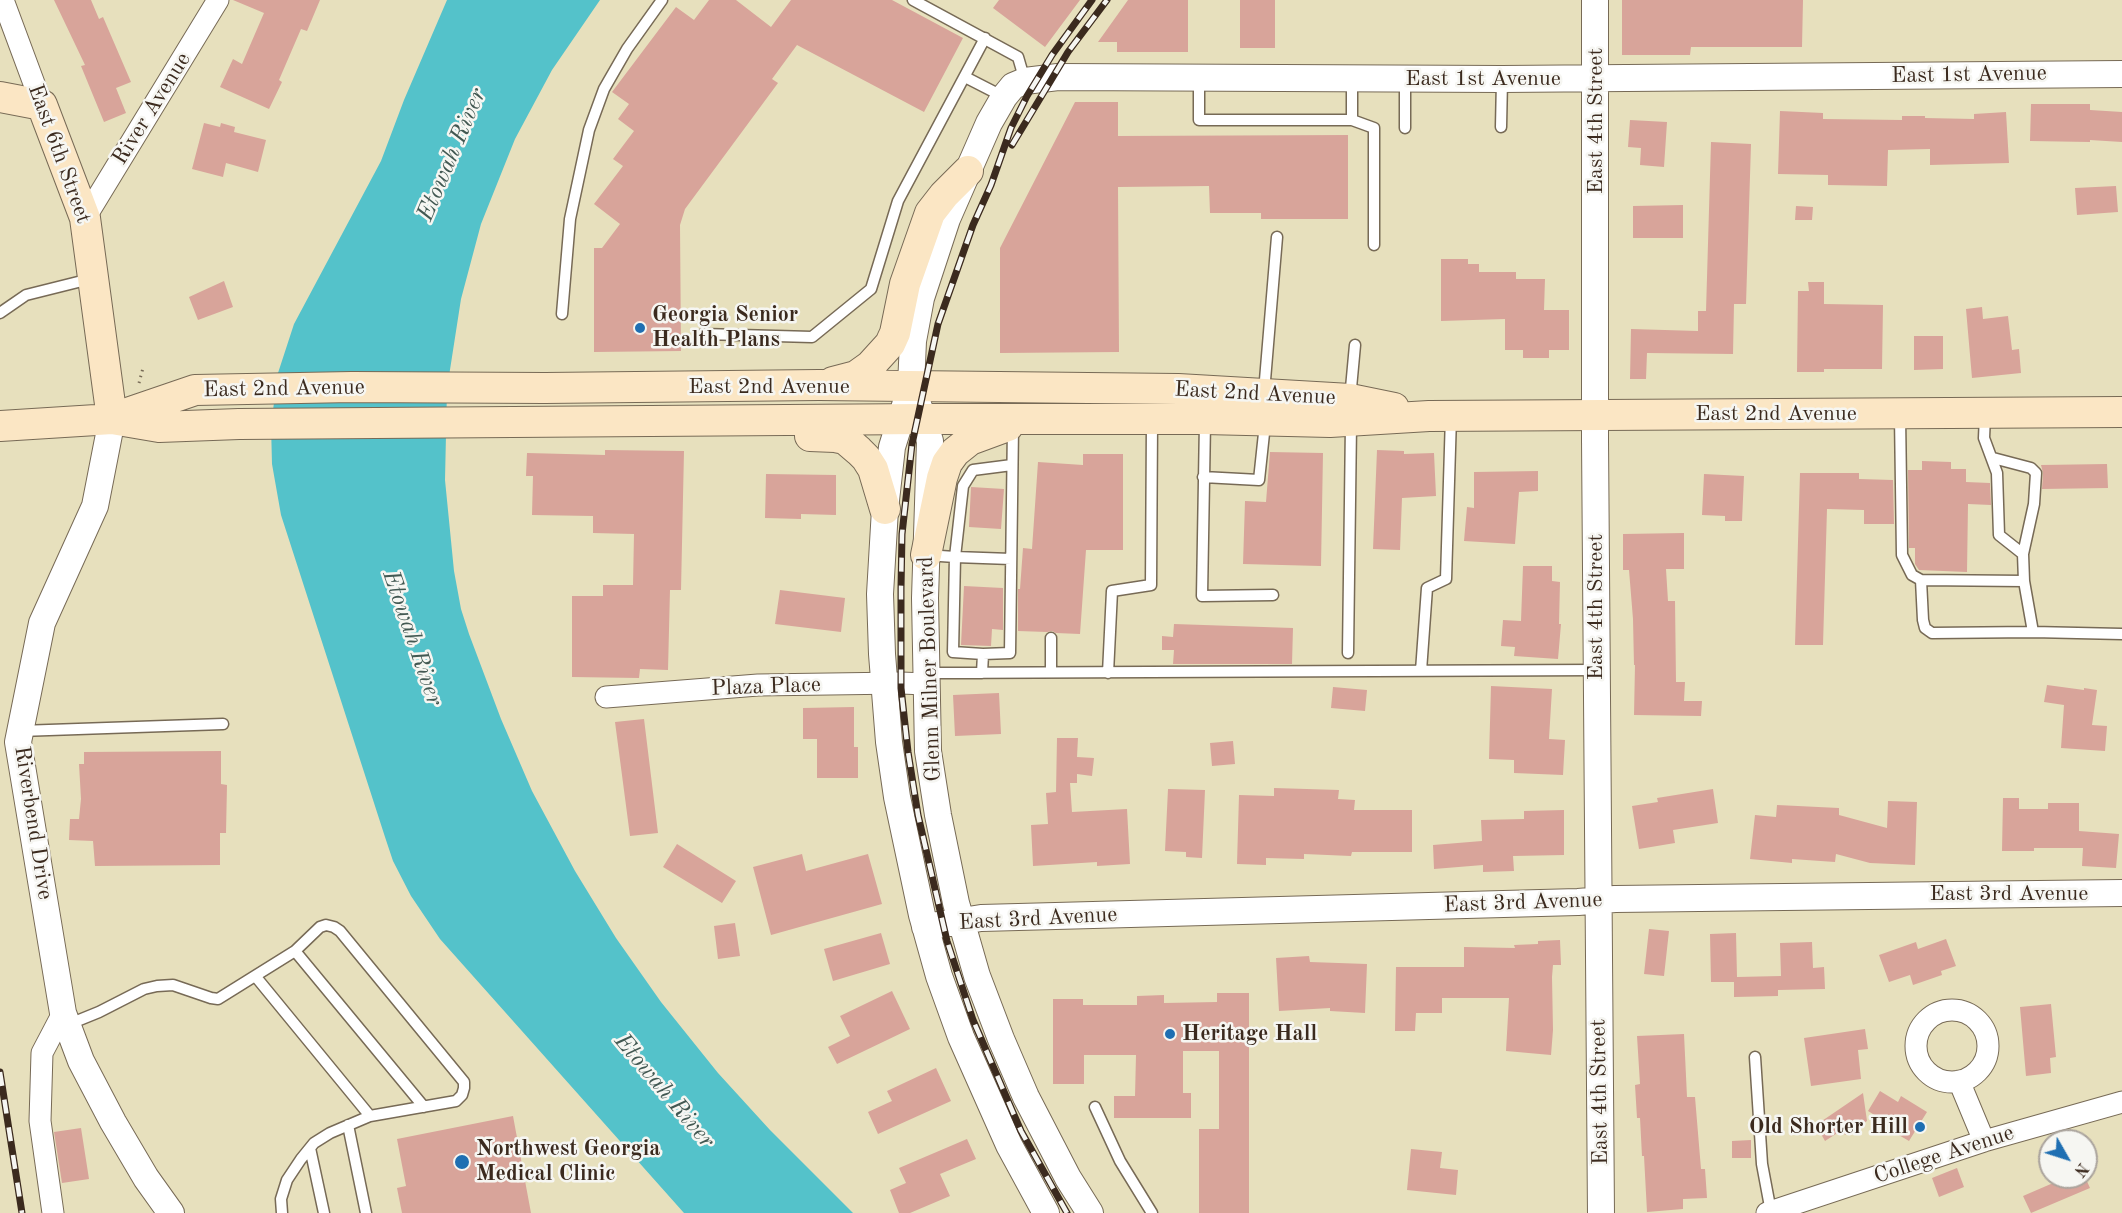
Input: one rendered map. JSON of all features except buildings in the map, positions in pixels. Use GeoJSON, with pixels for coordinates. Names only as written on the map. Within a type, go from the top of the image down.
{"type":"FeatureCollection","features":[{"type":"Feature","properties":{"kind":"main road"},"geometry":{"type":"LineString","coordinates":[[0,97],[42,105]]}},
{"type":"Feature","properties":{"kind":"main road","name":"East 6th Street"},"geometry":{"type":"LineString","coordinates":[[42,105],[85,218],[112,419]]}},
{"type":"Feature","properties":{"kind":"main road"},"geometry":{"type":"LineString","coordinates":[[819,385],[856,376],[870,366],[890,344],[895,333],[909,273],[930,213],[968,171]]}},
{"type":"Feature","properties":{"kind":"main road","name":"East 2nd Avenue"},"geometry":{"type":"LineString","coordinates":[[112,419],[195,390],[819,385],[1178,388],[1265,407],[1440,416],[2122,412]]}},
{"type":"Feature","properties":{"kind":"main road","name":"East 2nd Avenue"},"geometry":{"type":"LineString","coordinates":[[0,426],[112,419],[159,427],[239,424],[912,420],[1020,422],[1205,419],[1265,407]]}},
{"type":"Feature","properties":{"kind":"main road"},"geometry":{"type":"LineString","coordinates":[[741,422],[762,434],[835,437],[850,442],[866,458],[873,469],[885,509]]}},
{"type":"Feature","properties":{"kind":"main road"},"geometry":{"type":"LineString","coordinates":[[940,556],[942,478],[947,464],[955,452],[970,440],[1020,422]]}},
{"type":"Feature","properties":{"kind":"street","name":"East 6th Street"},"geometry":{"type":"LineString","coordinates":[[3,0],[42,105]]}},
{"type":"Feature","properties":{"kind":"street","name":"East 4th Street"},"geometry":{"type":"LineString","coordinates":[[1595,0],[1595,416],[1601,1213]]}},
{"type":"Feature","properties":{"kind":"street","name":"River Avenue"},"geometry":{"type":"LineString","coordinates":[[85,218],[214,2]]}},
{"type":"Feature","properties":{"kind":"street","name":"East 1st Avenue"},"geometry":{"type":"LineString","coordinates":[[1025,81],[1058,77],[1596,79],[2122,74]]}},
{"type":"Feature","properties":{"kind":"street","name":"Glenn Milner Boulevard"},"geometry":{"type":"LineString","coordinates":[[1025,81],[1013,86],[989,123],[947,219],[927,276],[913,341],[912,420],[892,447],[885,509],[880,594],[884,683],[897,797],[914,886],[939,976],[961,1037],[1009,1145],[1046,1213]]}},
{"type":"Feature","properties":{"kind":"street","name":"Riverbend Drive"},"geometry":{"type":"LineString","coordinates":[[112,419],[95,506],[42,623],[18,742],[65,1019],[81,1061],[113,1122],[146,1178],[171,1213]]}},
{"type":"Feature","properties":{"kind":"street","name":"Glenn Milner Boulevard"},"geometry":{"type":"LineString","coordinates":[[912,420],[930,441],[940,556],[926,679],[928,751],[938,815],[961,921],[977,976],[1026,1097],[1068,1178],[1090,1213]]}},
{"type":"Feature","properties":{"kind":"street","name":"Plaza Place"},"geometry":{"type":"LineString","coordinates":[[606,697],[758,686],[884,683],[926,679]]}},
{"type":"Feature","properties":{"kind":"street","name":"East 3rd Avenue"},"geometry":{"type":"LineString","coordinates":[[925,927],[981,918],[1833,895],[2122,893]]}},
{"type":"Feature","properties":{"kind":"street"},"geometry":{"type":"LineString","coordinates":[[53,1213],[40,1121],[42,1053],[65,1019]]}},
{"type":"Feature","properties":{"kind":"street"},"geometry":{"type":"LineString","coordinates":[[1959,1082],[1984,1141]]}},
{"type":"Feature","properties":{"kind":"street","name":"College Avenue"},"geometry":{"type":"LineString","coordinates":[[1769,1212],[1984,1141],[2122,1102]]}},
{"type":"Feature","properties":{"kind":"lane"},"geometry":{"type":"LineString","coordinates":[[562,314],[570,219],[589,130],[603,89],[627,49],[662,0]]}},
{"type":"Feature","properties":{"kind":"lane"},"geometry":{"type":"LineString","coordinates":[[912,0],[1018,57],[1025,81]]}},
{"type":"Feature","properties":{"kind":"lane"},"geometry":{"type":"LineString","coordinates":[[703,334],[812,337],[871,289],[898,201],[985,39]]}},
{"type":"Feature","properties":{"kind":"lane"},"geometry":{"type":"LineString","coordinates":[[965,77],[1004,97]]}},
{"type":"Feature","properties":{"kind":"lane"},"geometry":{"type":"LineString","coordinates":[[1199,78],[1198,120],[1352,120],[1374,129],[1374,245]]}},
{"type":"Feature","properties":{"kind":"lane"},"geometry":{"type":"LineString","coordinates":[[1352,79],[1352,120]]}},
{"type":"Feature","properties":{"kind":"lane"},"geometry":{"type":"LineString","coordinates":[[1405,79],[1405,128]]}},
{"type":"Feature","properties":{"kind":"lane"},"geometry":{"type":"LineString","coordinates":[[1501,127],[1502,79]]}},
{"type":"Feature","properties":{"kind":"lane"},"geometry":{"type":"LineString","coordinates":[[1203,477],[1259,480],[1277,237]]}},
{"type":"Feature","properties":{"kind":"lane"},"geometry":{"type":"LineString","coordinates":[[0,313],[26,295],[93,278]]}},
{"type":"Feature","properties":{"kind":"lane"},"geometry":{"type":"LineString","coordinates":[[1348,653],[1350,410],[1355,345]]}},
{"type":"Feature","properties":{"kind":"lane"},"geometry":{"type":"LineString","coordinates":[[1985,412],[1984,438],[1997,473],[1999,535],[2023,554]]}},
{"type":"Feature","properties":{"kind":"lane"},"geometry":{"type":"LineString","coordinates":[[1900,413],[1902,555],[1912,575],[1921,580],[2024,581]]}},
{"type":"Feature","properties":{"kind":"lane"},"geometry":{"type":"LineString","coordinates":[[1421,671],[1427,588],[1446,579],[1440,416]]}},
{"type":"Feature","properties":{"kind":"lane"},"geometry":{"type":"LineString","coordinates":[[1108,673],[1112,591],[1151,585],[1152,419]]}},
{"type":"Feature","properties":{"kind":"lane"},"geometry":{"type":"LineString","coordinates":[[1205,419],[1202,596],[1273,595]]}},
{"type":"Feature","properties":{"kind":"lane"},"geometry":{"type":"LineString","coordinates":[[1012,465],[973,470],[963,486],[940,556],[953,652],[1010,653],[1012,465],[1020,422]]}},
{"type":"Feature","properties":{"kind":"lane"},"geometry":{"type":"LineString","coordinates":[[1993,458],[2031,468],[2036,473],[2034,504],[2023,554],[2024,581],[2033,632]]}},
{"type":"Feature","properties":{"kind":"lane"},"geometry":{"type":"LineString","coordinates":[[940,556],[1011,560]]}},
{"type":"Feature","properties":{"kind":"lane"},"geometry":{"type":"LineString","coordinates":[[1921,580],[1923,620],[1925,628],[1932,633],[2122,634]]}},
{"type":"Feature","properties":{"kind":"lane"},"geometry":{"type":"LineString","coordinates":[[1051,638],[1051,672]]}},
{"type":"Feature","properties":{"kind":"lane"},"geometry":{"type":"LineString","coordinates":[[982,673],[983,654]]}},
{"type":"Feature","properties":{"kind":"lane"},"geometry":{"type":"LineString","coordinates":[[926,679],[982,673],[1051,672],[1597,670]]}},
{"type":"Feature","properties":{"kind":"lane"},"geometry":{"type":"LineString","coordinates":[[20,731],[224,724]]}},
{"type":"Feature","properties":{"kind":"lane"},"geometry":{"type":"LineString","coordinates":[[65,1019],[99,1012],[144,989],[157,986],[173,986],[218,999],[295,951],[320,927],[326,925],[340,931],[464,1082],[462,1095],[456,1101],[370,1116],[330,1132],[310,1148],[287,1180],[281,1199],[282,1213]]}},
{"type":"Feature","properties":{"kind":"lane"},"geometry":{"type":"LineString","coordinates":[[295,951],[424,1107]]}},
{"type":"Feature","properties":{"kind":"lane"},"geometry":{"type":"LineString","coordinates":[[256,977],[370,1116]]}},
{"type":"Feature","properties":{"kind":"lane"},"geometry":{"type":"LineString","coordinates":[[1755,1057],[1762,1164],[1769,1212]]}},
{"type":"Feature","properties":{"kind":"lane"},"geometry":{"type":"LineString","coordinates":[[1095,1107],[1120,1161],[1152,1213]]}},
{"type":"Feature","properties":{"kind":"lane"},"geometry":{"type":"LineString","coordinates":[[348,1125],[366,1213]]}},
{"type":"Feature","properties":{"kind":"lane"},"geometry":{"type":"LineString","coordinates":[[310,1148],[324,1213]]}},
{"type":"Feature","properties":{"kind":"path"},"geometry":{"type":"LineString","coordinates":[[139,383],[143,368]]}},
{"type":"Feature","properties":{"kind":"water","name":"Etowah River"},"geometry":{"type":"Polygon","coordinates":[[[447,0],[600,0],[552,70],[515,139],[481,224],[461,299],[447,389],[445,480],[454,571],[461,609],[469,634],[501,719],[532,791],[575,871],[616,938],[661,1002],[718,1073],[770,1130],[853,1213],[684,1213],[440,939],[411,896],[393,861],[281,515],[272,464],[271,425],[278,373],[294,324],[381,161],[404,100],[447,0]]]}},
{"type":"Feature","properties":{"kind":"railway"},"geometry":{"type":"LineString","coordinates":[[1067,1213],[1021,1131],[973,1020],[947,941],[918,815],[908,752],[901,688],[902,534],[912,444],[938,324],[973,225],[991,185],[1011,128],[1027,96],[1052,55],[1092,0]]}},
{"type":"Feature","properties":{"kind":"railway"},"geometry":{"type":"LineString","coordinates":[[1012,145],[1068,52],[1107,0]]}},
{"type":"Feature","properties":{"kind":"railway"},"geometry":{"type":"LineString","coordinates":[[0,1072],[22,1213]]}},
{"type":"Feature","properties":{"kind":"place","name":"Georgia Senior Health Plans"},"geometry":{"type":"Point","coordinates":[640,328]}},
{"type":"Feature","properties":{"kind":"place","name":"Heritage Hall"},"geometry":{"type":"Point","coordinates":[1170,1034]}},
{"type":"Feature","properties":{"kind":"place","name":"Old Shorter Hill"},"geometry":{"type":"Point","coordinates":[1920,1127]}},
{"type":"Feature","properties":{"kind":"place","name":"Northwest Georgia Medical Clinic"},"geometry":{"type":"Point","coordinates":[462,1162]}}]}
